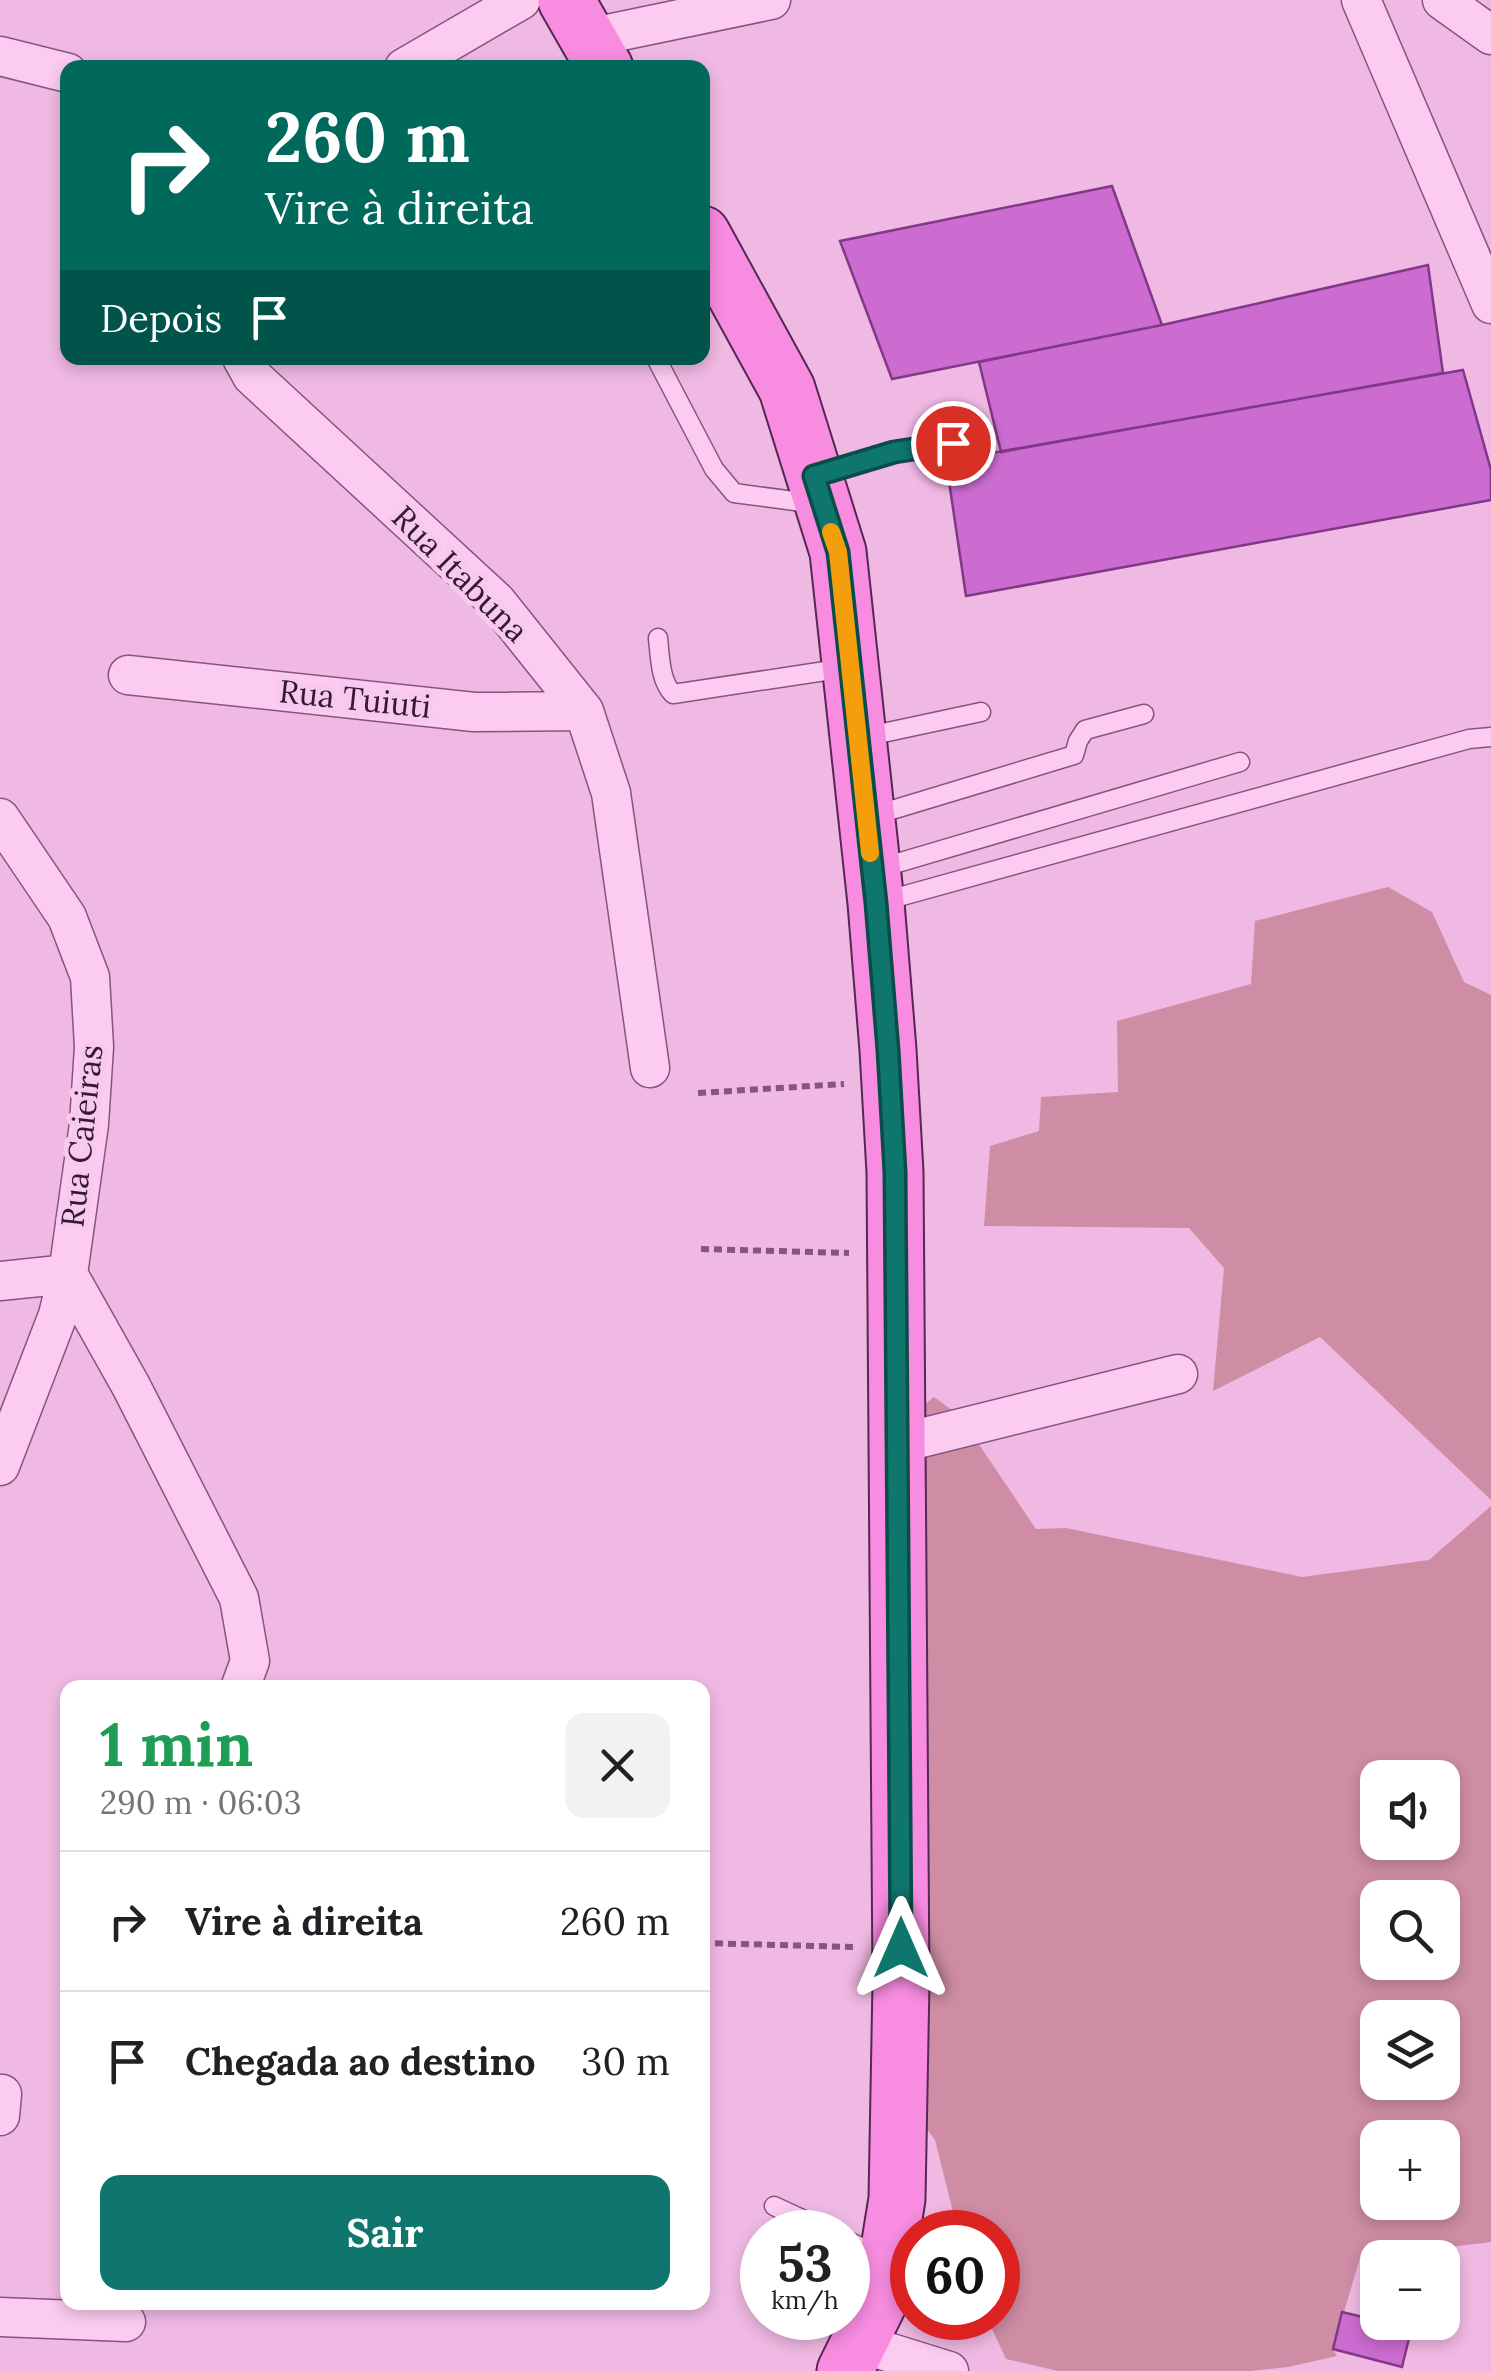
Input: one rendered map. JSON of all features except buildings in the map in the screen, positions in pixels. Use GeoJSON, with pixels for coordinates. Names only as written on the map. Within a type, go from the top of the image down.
{"type":"FeatureCollection","features":[{"type":"Feature","properties":{"kind":"main road"},"geometry":{"type":"LineString","coordinates":[[710,249],[787,389],[838,552],[874,887],[890,1081],[895,1172],[901,1948],[897,2199],[870,2245]]}},
{"type":"Feature","properties":{"kind":"main road"},"geometry":{"type":"LineString","coordinates":[[870,2260],[882,2298],[870,2322]]}},
{"type":"Feature","properties":{"kind":"street"},"geometry":{"type":"LineString","coordinates":[[418,60],[522,0]]}},
{"type":"Feature","properties":{"kind":"street"},"geometry":{"type":"LineString","coordinates":[[586,35],[770,0]]}},
{"type":"Feature","properties":{"kind":"street"},"geometry":{"type":"LineString","coordinates":[[1362,0],[1491,304]]}},
{"type":"Feature","properties":{"kind":"street"},"geometry":{"type":"LineString","coordinates":[[1442,0],[1491,35]]}},
{"type":"Feature","properties":{"kind":"street"},"geometry":{"type":"LineString","coordinates":[[0,56],[60,70]]}},
{"type":"Feature","properties":{"kind":"street","name":"Rua Itabuna"},"geometry":{"type":"LineString","coordinates":[[246,365],[252,376],[497,602],[584,711],[611,793],[650,1068]]}},
{"type":"Feature","properties":{"kind":"street","name":"Rua Tuiuti"},"geometry":{"type":"LineString","coordinates":[[128,675],[474,712],[584,711]]}},
{"type":"Feature","properties":{"kind":"street","name":"Rua Caieiras"},"geometry":{"type":"LineString","coordinates":[[0,818],[67,917],[90,977],[94,1047],[68,1274],[58,1314],[0,1466]]}},
{"type":"Feature","properties":{"kind":"street"},"geometry":{"type":"LineString","coordinates":[[0,1281],[68,1274],[131,1386],[239,1598],[250,1661],[243,1680]]}},
{"type":"Feature","properties":{"kind":"street"},"geometry":{"type":"LineString","coordinates":[[897,1444],[1178,1374]]}},
{"type":"Feature","properties":{"kind":"street"},"geometry":{"type":"LineString","coordinates":[[0,2318],[126,2322]]}},
{"type":"Feature","properties":{"kind":"street"},"geometry":{"type":"LineString","coordinates":[[852,2357],[948,2371]]}},
{"type":"Feature","properties":{"kind":"lane"},"geometry":{"type":"LineString","coordinates":[[660,365],[714,469],[734,493],[818,490],[894,452],[982,438]]}},
{"type":"Feature","properties":{"kind":"lane"},"geometry":{"type":"LineString","coordinates":[[658,638],[668,689],[674,694],[850,667]]}},
{"type":"Feature","properties":{"kind":"lane"},"geometry":{"type":"LineString","coordinates":[[858,738],[981,712]]}},
{"type":"Feature","properties":{"kind":"lane"},"geometry":{"type":"LineString","coordinates":[[867,818],[1074,756],[1086,730],[1144,714]]}},
{"type":"Feature","properties":{"kind":"lane"},"geometry":{"type":"LineString","coordinates":[[874,887],[1469,739],[1491,737]]}},
{"type":"Feature","properties":{"kind":"lane"},"geometry":{"type":"LineString","coordinates":[[874,887],[1240,762]]}},
{"type":"Feature","properties":{"kind":"lane"},"geometry":{"type":"LineString","coordinates":[[774,2206],[783,2210]]}},
{"type":"Feature","properties":{"kind":"path"},"geometry":{"type":"LineString","coordinates":[[698,1093],[890,1081]]}},
{"type":"Feature","properties":{"kind":"path"},"geometry":{"type":"LineString","coordinates":[[701,1249],[896,1254]]}},
{"type":"Feature","properties":{"kind":"path"},"geometry":{"type":"LineString","coordinates":[[710,1944],[901,1948]]}},
{"type":"Feature","properties":{"kind":"shaded area"},"geometry":{"type":"Polygon","coordinates":[[[1388,887],[1432,912],[1464,982],[1491,995],[1491,1500],[1320,1337],[1213,1391],[1224,1268],[1189,1228],[984,1226],[990,1146],[1039,1131],[1041,1097],[1118,1092],[1117,1021],[1251,984],[1255,921],[1388,887]]]}},
{"type":"Feature","properties":{"kind":"shaded area"},"geometry":{"type":"Polygon","coordinates":[[[934,1397],[959,1415],[1036,1529],[1066,1528],[1302,1577],[1429,1560],[1491,1506],[1491,2242],[1460,2246],[1460,2240],[1360,2240],[1360,2258],[1333,2349],[1337,2356],[1250,2371],[1058,2371],[1006,2359],[997,2340],[1020,2340],[1020,2210],[952,2210],[935,2140],[885,2073],[905,1419],[934,1397]]]}},
{"type":"Feature","properties":{"kind":"slow traffic"},"geometry":{"type":"LineString","coordinates":[[831,532],[838,552],[870,853]]}},
{"type":"Feature","properties":{"kind":"route"},"geometry":{"type":"LineString","coordinates":[[901,1948],[895,1172],[888,1050],[838,552],[814,476],[894,452],[953,443]]}}]}
